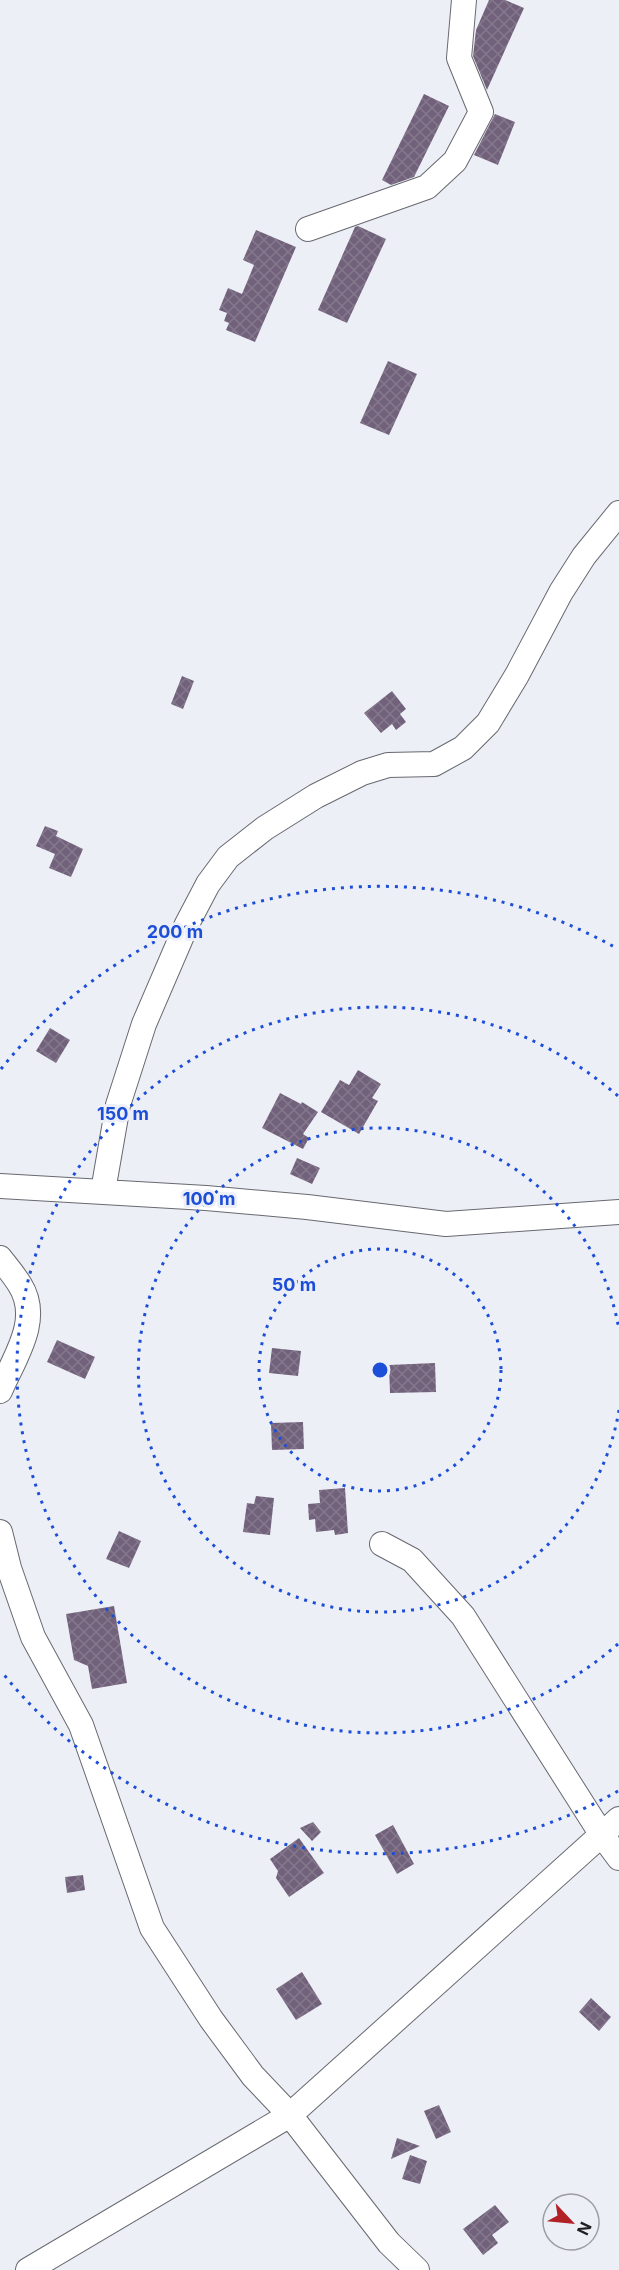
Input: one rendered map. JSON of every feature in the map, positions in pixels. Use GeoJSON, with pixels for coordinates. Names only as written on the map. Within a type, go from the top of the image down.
{"type":"FeatureCollection","features":[{"type":"Feature","properties":{"kind":"street"},"geometry":{"type":"LineString","coordinates":[[308,229],[427,188],[455,161],[481,112],[459,58],[464,0]]}},
{"type":"Feature","properties":{"kind":"street"},"geometry":{"type":"LineString","coordinates":[[103,1191],[118,1105],[144,1024],[187,924],[208,884],[228,857],[273,823],[316,796],[362,773],[388,765],[434,764],[463,748],[488,723],[517,675],[561,592],[584,556],[619,513]]}},
{"type":"Feature","properties":{"kind":"street"},"geometry":{"type":"LineString","coordinates":[[0,1186],[103,1191],[307,1207],[446,1224],[619,1212]]}},
{"type":"Feature","properties":{"kind":"street"},"geometry":{"type":"LineString","coordinates":[[0,1258],[21,1286],[29,1305],[29,1321],[23,1340],[0,1391]]}},
{"type":"Feature","properties":{"kind":"street"},"geometry":{"type":"LineString","coordinates":[[0,1532],[9,1568],[33,1637],[81,1725],[152,1928],[218,2029],[254,2076],[290,2115],[389,2243],[417,2270]]}},
{"type":"Feature","properties":{"kind":"street"},"geometry":{"type":"LineString","coordinates":[[382,1544],[412,1560],[463,1616],[610,1827],[619,1858]]}},
{"type":"Feature","properties":{"kind":"street"},"geometry":{"type":"LineString","coordinates":[[28,2270],[290,2115],[610,1827]]}},
{"type":"Feature","properties":{"kind":"building"},"geometry":{"type":"Polygon","coordinates":[[[489,0],[505,0],[524,8],[487,90],[473,56],[476,30],[489,0]]]}},
{"type":"Feature","properties":{"kind":"building"},"geometry":{"type":"Polygon","coordinates":[[[424,94],[449,106],[414,177],[391,185],[382,180],[424,94]]]}},
{"type":"Feature","properties":{"kind":"building"},"geometry":{"type":"Polygon","coordinates":[[[495,114],[515,122],[498,165],[474,155],[495,114]]]}},
{"type":"Feature","properties":{"kind":"building"},"geometry":{"type":"Polygon","coordinates":[[[358,226],[386,239],[347,323],[318,310],[355,227],[358,226]]]}},
{"type":"Feature","properties":{"kind":"building"},"geometry":{"type":"Polygon","coordinates":[[[256,230],[296,247],[255,342],[226,330],[229,323],[224,321],[227,313],[219,310],[228,288],[242,294],[254,265],[243,260],[256,230]]]}},
{"type":"Feature","properties":{"kind":"building"},"geometry":{"type":"Polygon","coordinates":[[[388,361],[417,374],[389,435],[360,423],[388,361]]]}},
{"type":"Feature","properties":{"kind":"building"},"geometry":{"type":"Polygon","coordinates":[[[182,676],[194,681],[183,709],[171,704],[182,676]]]}},
{"type":"Feature","properties":{"kind":"building"},"geometry":{"type":"Polygon","coordinates":[[[392,691],[406,709],[400,714],[406,722],[396,730],[392,724],[381,733],[364,713],[392,691]]]}},
{"type":"Feature","properties":{"kind":"building"},"geometry":{"type":"Polygon","coordinates":[[[45,826],[58,831],[56,836],[83,849],[71,877],[49,868],[55,854],[36,846],[45,826]]]}},
{"type":"Feature","properties":{"kind":"building"},"geometry":{"type":"Polygon","coordinates":[[[50,1028],[70,1040],[56,1063],[36,1051],[50,1028]]]}},
{"type":"Feature","properties":{"kind":"building"},"geometry":{"type":"Polygon","coordinates":[[[358,1070],[381,1084],[372,1098],[378,1101],[359,1134],[321,1112],[340,1080],[349,1085],[358,1070]]]}},
{"type":"Feature","properties":{"kind":"building"},"geometry":{"type":"Polygon","coordinates":[[[280,1093],[318,1112],[303,1134],[309,1138],[303,1149],[262,1128],[280,1093]]]}},
{"type":"Feature","properties":{"kind":"building"},"geometry":{"type":"Polygon","coordinates":[[[297,1158],[320,1168],[312,1184],[290,1174],[297,1158]]]}},
{"type":"Feature","properties":{"kind":"building"},"geometry":{"type":"Polygon","coordinates":[[[57,1340],[95,1357],[85,1379],[47,1362],[57,1340]]]}},
{"type":"Feature","properties":{"kind":"building"},"geometry":{"type":"Polygon","coordinates":[[[272,1348],[301,1351],[298,1376],[269,1373],[272,1348]]]}},
{"type":"Feature","properties":{"kind":"building"},"geometry":{"type":"Polygon","coordinates":[[[435,1363],[436,1392],[390,1393],[389,1365],[435,1363]]]}},
{"type":"Feature","properties":{"kind":"building"},"geometry":{"type":"Polygon","coordinates":[[[303,1422],[304,1449],[272,1450],[271,1423],[303,1422]]]}},
{"type":"Feature","properties":{"kind":"building"},"geometry":{"type":"Polygon","coordinates":[[[345,1488],[348,1533],[335,1535],[334,1530],[316,1532],[315,1519],[309,1520],[308,1504],[320,1503],[319,1490],[345,1488]]]}},
{"type":"Feature","properties":{"kind":"building"},"geometry":{"type":"Polygon","coordinates":[[[256,1496],[274,1498],[270,1535],[243,1532],[247,1503],[254,1504],[256,1496]]]}},
{"type":"Feature","properties":{"kind":"building"},"geometry":{"type":"Polygon","coordinates":[[[119,1531],[141,1541],[129,1568],[106,1559],[119,1531]]]}},
{"type":"Feature","properties":{"kind":"building"},"geometry":{"type":"Polygon","coordinates":[[[114,1606],[127,1683],[92,1689],[88,1666],[74,1660],[66,1614],[114,1606]]]}},
{"type":"Feature","properties":{"kind":"building"},"geometry":{"type":"Polygon","coordinates":[[[313,1822],[321,1832],[312,1841],[300,1828],[313,1822]]]}},
{"type":"Feature","properties":{"kind":"building"},"geometry":{"type":"Polygon","coordinates":[[[393,1825],[414,1864],[397,1874],[375,1835],[393,1825]]]}},
{"type":"Feature","properties":{"kind":"building"},"geometry":{"type":"Polygon","coordinates":[[[299,1838],[324,1873],[289,1897],[276,1878],[278,1871],[270,1859],[299,1838]]]}},
{"type":"Feature","properties":{"kind":"building"},"geometry":{"type":"Polygon","coordinates":[[[83,1875],[85,1890],[67,1893],[65,1877],[83,1875]]]}},
{"type":"Feature","properties":{"kind":"building"},"geometry":{"type":"Polygon","coordinates":[[[302,1972],[322,2004],[296,2020],[276,1989],[302,1972]]]}},
{"type":"Feature","properties":{"kind":"building"},"geometry":{"type":"Polygon","coordinates":[[[591,1998],[611,2017],[599,2031],[579,2012],[591,1998]]]}},
{"type":"Feature","properties":{"kind":"building"},"geometry":{"type":"Polygon","coordinates":[[[439,2105],[451,2132],[436,2139],[424,2111],[439,2105]]]}},
{"type":"Feature","properties":{"kind":"building"},"geometry":{"type":"Polygon","coordinates":[[[397,2138],[420,2146],[391,2159],[397,2138]]]}},
{"type":"Feature","properties":{"kind":"building"},"geometry":{"type":"Polygon","coordinates":[[[410,2155],[427,2161],[420,2184],[402,2179],[410,2155]]]}},
{"type":"Feature","properties":{"kind":"building"},"geometry":{"type":"Polygon","coordinates":[[[495,2205],[509,2222],[492,2235],[498,2243],[483,2255],[463,2229],[495,2205]]]}}]}
